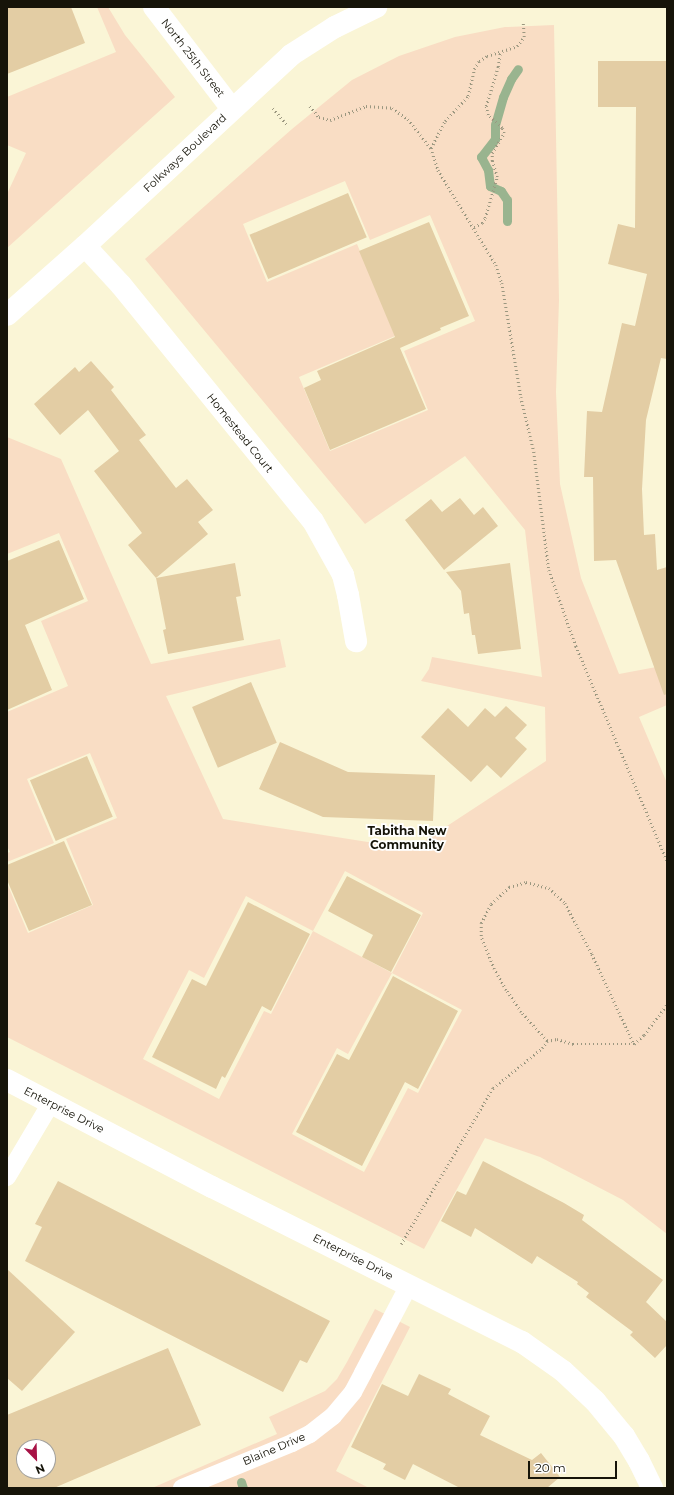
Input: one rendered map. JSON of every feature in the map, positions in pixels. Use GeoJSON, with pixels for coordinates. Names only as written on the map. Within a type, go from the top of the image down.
{"type":"FeatureCollection","features":[{"type":"Feature","properties":{"kind":"street","name":"North 25th Street"},"geometry":{"type":"LineString","coordinates":[[154,7],[232,109]]}},
{"type":"Feature","properties":{"kind":"street","name":"Folkways Boulevard"},"geometry":{"type":"LineString","coordinates":[[7,315],[85,246],[296,51],[335,27],[376,7]]}},
{"type":"Feature","properties":{"kind":"street","name":"Homestead Court"},"geometry":{"type":"LineString","coordinates":[[85,246],[121,285],[313,521],[343,575],[356,640]]}},
{"type":"Feature","properties":{"kind":"street","name":"Enterprise Drive"},"geometry":{"type":"LineString","coordinates":[[7,1080],[212,1187],[522,1342],[563,1371],[582,1387],[611,1419],[639,1461],[652,1488]]}},
{"type":"Feature","properties":{"kind":"lane"},"geometry":{"type":"LineString","coordinates":[[7,1177],[52,1103]]}},
{"type":"Feature","properties":{"kind":"lane","name":"Blaine Drive"},"geometry":{"type":"LineString","coordinates":[[182,1488],[292,1443],[310,1434],[333,1416],[356,1385],[409,1285]]}},
{"type":"Feature","properties":{"kind":"path"},"geometry":{"type":"LineString","coordinates":[[431,148],[445,121],[468,96],[474,69],[479,61],[487,56],[514,48],[521,43],[524,38],[523,22]]}},
{"type":"Feature","properties":{"kind":"path"},"geometry":{"type":"LineString","coordinates":[[474,227],[485,218],[492,190],[496,181],[496,173],[492,157],[493,149],[503,136],[503,130],[491,118],[486,106],[498,67],[500,52]]}},
{"type":"Feature","properties":{"kind":"path"},"geometry":{"type":"LineString","coordinates":[[310,106],[319,117],[330,120],[366,106],[392,108],[408,119],[431,148],[438,170],[492,257],[502,283],[521,397],[534,452],[546,558],[553,583],[576,646],[667,860]]}},
{"type":"Feature","properties":{"kind":"path"},"geometry":{"type":"LineString","coordinates":[[546,1041],[521,1012],[506,990],[492,964],[481,936],[481,923],[491,904],[509,886],[526,882],[549,888],[565,903],[592,954],[634,1044]]}},
{"type":"Feature","properties":{"kind":"path"},"geometry":{"type":"LineString","coordinates":[[401,1244],[493,1088],[542,1048],[546,1041],[557,1039],[573,1044],[634,1044],[644,1035],[667,1004]]}},
{"type":"Feature","properties":{"kind":"shaded area"},"geometry":{"type":"Polygon","coordinates":[[[97,7],[108,7],[125,35],[175,97],[7,248],[7,194],[26,153],[7,145],[7,97],[116,52],[97,7]]]}},
{"type":"Feature","properties":{"kind":"shaded area"},"geometry":{"type":"Polygon","coordinates":[[[554,25],[559,300],[556,392],[560,484],[581,578],[619,674],[667,665],[667,705],[639,717],[667,783],[667,1234],[623,1200],[540,1157],[485,1138],[424,1249],[7,1037],[7,883],[28,933],[93,905],[66,839],[117,818],[90,753],[27,779],[54,843],[7,862],[7,853],[10,852],[7,846],[7,712],[68,686],[41,621],[88,601],[59,533],[7,554],[7,437],[61,459],[151,664],[280,639],[286,667],[166,696],[223,819],[412,849],[546,761],[545,707],[421,681],[429,669],[432,657],[542,677],[525,530],[465,456],[365,524],[145,259],[292,129],[352,80],[399,56],[455,37],[505,27],[554,25]],[[345,181],[243,224],[267,282],[357,244],[395,336],[299,377],[330,451],[428,410],[404,351],[475,321],[430,215],[370,240],[345,181]],[[345,871],[313,931],[392,973],[423,913],[345,871]],[[246,896],[204,978],[189,970],[143,1059],[219,1099],[264,1011],[271,1014],[313,931],[246,896]],[[392,973],[348,1054],[337,1048],[292,1134],[364,1172],[408,1088],[418,1093],[462,1010],[392,973]]]}},
{"type":"Feature","properties":{"kind":"shaded area"},"geometry":{"type":"Polygon","coordinates":[[[375,1309],[410,1327],[336,1471],[369,1488],[152,1488],[277,1434],[269,1417],[325,1391],[337,1379],[375,1309]]]}},
{"type":"Feature","properties":{"kind":"building"},"geometry":{"type":"Polygon","coordinates":[[[7,7],[71,7],[85,43],[7,74],[7,7]]]}},
{"type":"Feature","properties":{"kind":"building"},"geometry":{"type":"Polygon","coordinates":[[[598,61],[667,61],[667,359],[661,358],[646,420],[642,489],[644,535],[655,534],[657,570],[667,567],[667,694],[664,695],[616,560],[594,561],[593,477],[584,477],[587,411],[602,412],[622,323],[635,326],[647,274],[608,264],[618,224],[635,228],[636,107],[598,107],[598,61]]]}},
{"type":"Feature","properties":{"kind":"building"},"geometry":{"type":"Polygon","coordinates":[[[348,193],[367,237],[268,279],[250,235],[348,193]]]}},
{"type":"Feature","properties":{"kind":"building"},"geometry":{"type":"Polygon","coordinates":[[[429,222],[469,316],[440,328],[441,330],[400,348],[426,409],[330,450],[304,388],[321,380],[317,371],[395,337],[359,251],[429,222]]]}},
{"type":"Feature","properties":{"kind":"building"},"geometry":{"type":"Polygon","coordinates":[[[91,361],[114,387],[111,390],[146,435],[139,440],[176,488],[187,479],[213,510],[198,522],[208,534],[156,578],[128,545],[142,533],[94,471],[119,451],[88,410],[60,435],[34,404],[75,367],[79,372],[91,361]]]}},
{"type":"Feature","properties":{"kind":"building"},"geometry":{"type":"Polygon","coordinates":[[[460,498],[474,515],[483,507],[498,526],[444,570],[405,520],[431,499],[442,512],[460,498]]]}},
{"type":"Feature","properties":{"kind":"building"},"geometry":{"type":"Polygon","coordinates":[[[59,540],[84,599],[25,625],[52,690],[7,710],[7,561],[59,540]]]}},
{"type":"Feature","properties":{"kind":"building"},"geometry":{"type":"Polygon","coordinates":[[[235,563],[241,596],[236,597],[244,640],[168,654],[163,630],[166,629],[156,578],[235,563]]]}},
{"type":"Feature","properties":{"kind":"building"},"geometry":{"type":"Polygon","coordinates":[[[510,563],[521,649],[478,654],[475,635],[472,635],[469,613],[464,614],[461,591],[446,572],[510,563]]]}},
{"type":"Feature","properties":{"kind":"building"},"geometry":{"type":"Polygon","coordinates":[[[251,682],[277,743],[218,768],[192,707],[251,682]]]}},
{"type":"Feature","properties":{"kind":"building"},"geometry":{"type":"Polygon","coordinates":[[[506,706],[527,725],[515,738],[527,749],[501,778],[487,765],[471,782],[421,737],[448,708],[468,727],[485,708],[495,717],[506,706]]]}},
{"type":"Feature","properties":{"kind":"building"},"geometry":{"type":"Polygon","coordinates":[[[280,742],[348,772],[435,775],[433,821],[323,817],[259,789],[280,742]]]}},
{"type":"Feature","properties":{"kind":"building"},"geometry":{"type":"Polygon","coordinates":[[[87,756],[113,817],[56,841],[30,780],[87,756]]]}},
{"type":"Feature","properties":{"kind":"building"},"geometry":{"type":"Polygon","coordinates":[[[64,841],[92,905],[29,931],[7,880],[7,865],[64,841]]]}},
{"type":"Feature","properties":{"kind":"building"},"geometry":{"type":"Polygon","coordinates":[[[347,876],[421,915],[391,972],[362,957],[373,935],[328,911],[347,876]]]}},
{"type":"Feature","properties":{"kind":"building"},"geometry":{"type":"Polygon","coordinates":[[[248,902],[310,934],[271,1011],[262,1006],[225,1078],[222,1076],[216,1089],[152,1057],[192,979],[206,986],[248,902]]]}},
{"type":"Feature","properties":{"kind":"building"},"geometry":{"type":"Polygon","coordinates":[[[393,976],[458,1011],[418,1089],[405,1082],[362,1166],[296,1132],[337,1054],[349,1060],[393,976]]]}},
{"type":"Feature","properties":{"kind":"building"},"geometry":{"type":"Polygon","coordinates":[[[483,1161],[584,1215],[582,1220],[663,1280],[646,1302],[667,1322],[667,1345],[655,1358],[630,1335],[633,1332],[586,1297],[589,1293],[577,1284],[578,1282],[537,1256],[532,1264],[475,1228],[471,1237],[441,1221],[457,1191],[466,1195],[483,1161]]]}},
{"type":"Feature","properties":{"kind":"building"},"geometry":{"type":"Polygon","coordinates":[[[58,1181],[330,1321],[307,1363],[300,1360],[283,1392],[25,1261],[42,1227],[35,1224],[58,1181]]]}},
{"type":"Feature","properties":{"kind":"building"},"geometry":{"type":"Polygon","coordinates":[[[7,1269],[75,1332],[22,1391],[7,1378],[7,1269]]]}},
{"type":"Feature","properties":{"kind":"building"},"geometry":{"type":"Polygon","coordinates":[[[168,1348],[201,1425],[54,1488],[7,1488],[7,1415],[168,1348]]]}},
{"type":"Feature","properties":{"kind":"building"},"geometry":{"type":"Polygon","coordinates":[[[419,1374],[451,1389],[448,1394],[490,1416],[480,1435],[532,1460],[541,1453],[560,1477],[547,1488],[460,1488],[413,1464],[405,1480],[383,1469],[386,1464],[351,1447],[382,1384],[408,1396],[419,1374]]]}},
{"type":"Feature","properties":{"kind":"waterway"},"geometry":{"type":"LineString","coordinates":[[507,221],[507,200],[501,191],[490,186],[488,170],[481,157],[495,139],[495,125],[503,97],[511,79],[518,69]]}},
{"type":"Feature","properties":{"kind":"waterway"},"geometry":{"type":"LineString","coordinates":[[241,1482],[243,1488]]}},
{"type":"Feature","properties":{"kind":"district","name":"Tabitha New Community"},"geometry":{"type":"Point","coordinates":[407,838]}}]}
